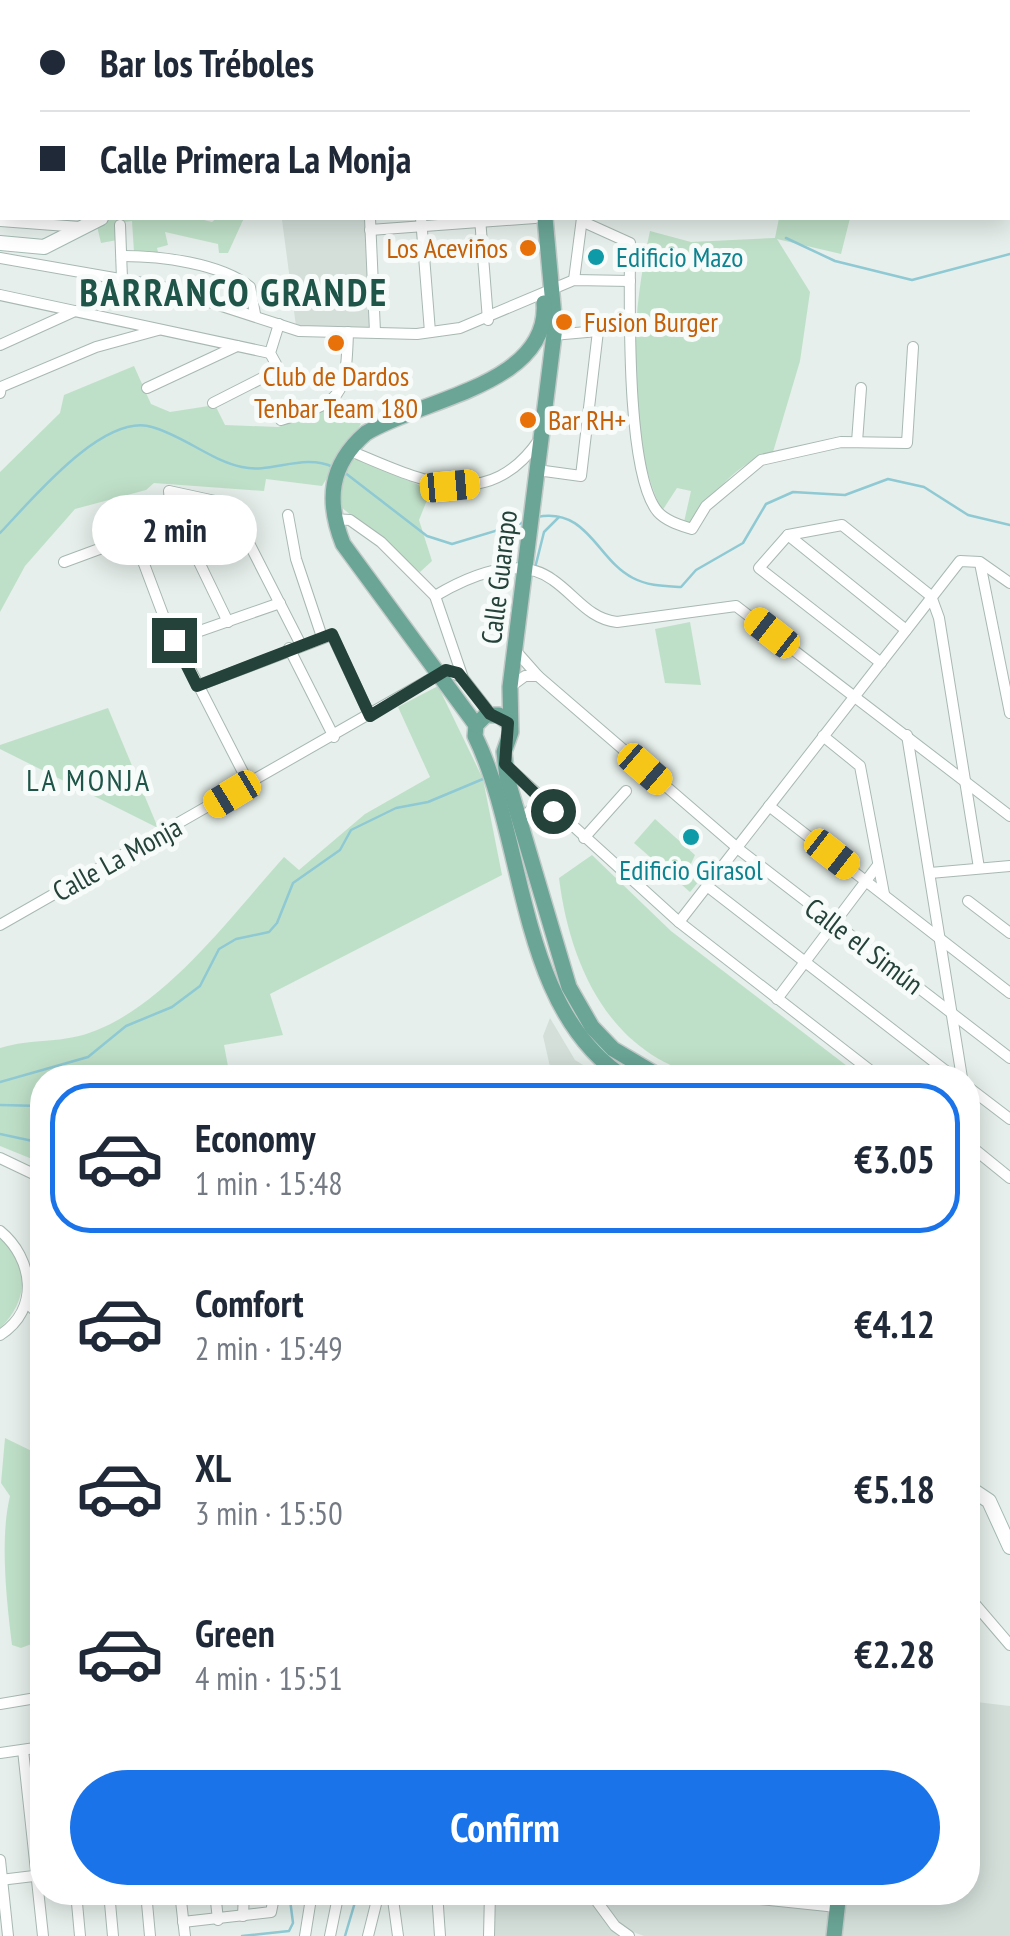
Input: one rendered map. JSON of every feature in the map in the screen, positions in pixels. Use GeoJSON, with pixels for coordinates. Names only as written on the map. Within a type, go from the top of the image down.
{"type":"FeatureCollection","features":[{"type":"Feature","properties":{"kind":"main road"},"geometry":{"type":"LineString","coordinates":[[0,243],[46,246],[98,220]]}},
{"type":"Feature","properties":{"kind":"main road"},"geometry":{"type":"LineString","coordinates":[[536,220],[548,292]]}},
{"type":"Feature","properties":{"kind":"main road"},"geometry":{"type":"LineString","coordinates":[[545,220],[548,292],[540,334],[521,362],[494,378],[389,420],[347,453],[331,490],[333,519],[343,544],[365,576],[442,674],[476,725],[557,1002],[588,1048],[610,1065]]}},
{"type":"Feature","properties":{"kind":"main road","name":"Calle Guarapo"},"geometry":{"type":"LineString","coordinates":[[508,723],[554,335],[548,292]]}},
{"type":"Feature","properties":{"kind":"main road"},"geometry":{"type":"LineString","coordinates":[[476,725],[490,714],[508,723],[511,732],[505,745],[505,764],[578,1006],[613,1049],[640,1065]]}},
{"type":"Feature","properties":{"kind":"main road"},"geometry":{"type":"LineString","coordinates":[[480,745],[490,750],[505,745]]}},
{"type":"Feature","properties":{"kind":"main road"},"geometry":{"type":"LineString","coordinates":[[980,1495],[990,1501],[1010,1547]]}},
{"type":"Feature","properties":{"kind":"main road"},"geometry":{"type":"LineString","coordinates":[[834,1936],[837,1905]]}},
{"type":"Feature","properties":{"kind":"street"},"geometry":{"type":"LineString","coordinates":[[0,220],[86,228]]}},
{"type":"Feature","properties":{"kind":"street"},"geometry":{"type":"LineString","coordinates":[[375,332],[370,224],[460,220]]}},
{"type":"Feature","properties":{"kind":"street"},"geometry":{"type":"LineString","coordinates":[[480,220],[488,320]]}},
{"type":"Feature","properties":{"kind":"street"},"geometry":{"type":"LineString","coordinates":[[574,280],[585,221],[636,246],[630,282],[636,448],[654,506],[666,519],[697,528],[706,506],[749,466],[856,442],[907,443],[913,347]]}},
{"type":"Feature","properties":{"kind":"street"},"geometry":{"type":"LineString","coordinates":[[421,222],[430,332]]}},
{"type":"Feature","properties":{"kind":"street"},"geometry":{"type":"LineString","coordinates":[[120,224],[122,279]]}},
{"type":"Feature","properties":{"kind":"street"},"geometry":{"type":"LineString","coordinates":[[46,246],[48,265]]}},
{"type":"Feature","properties":{"kind":"street"},"geometry":{"type":"LineString","coordinates":[[122,256],[209,269],[241,280],[250,287],[255,314]]}},
{"type":"Feature","properties":{"kind":"street"},"geometry":{"type":"LineString","coordinates":[[0,258],[122,279],[255,314],[299,331],[430,332],[488,320],[574,280],[630,282]]}},
{"type":"Feature","properties":{"kind":"street"},"geometry":{"type":"LineString","coordinates":[[0,295],[270,353]]}},
{"type":"Feature","properties":{"kind":"street"},"geometry":{"type":"LineString","coordinates":[[0,345],[76,310]]}},
{"type":"Feature","properties":{"kind":"street"},"geometry":{"type":"LineString","coordinates":[[213,403],[269,377],[276,364],[270,353],[279,324]]}},
{"type":"Feature","properties":{"kind":"street"},"geometry":{"type":"LineString","coordinates":[[554,335],[632,328]]}},
{"type":"Feature","properties":{"kind":"street"},"geometry":{"type":"LineString","coordinates":[[0,394],[0,387],[96,347],[160,329]]}},
{"type":"Feature","properties":{"kind":"street"},"geometry":{"type":"LineString","coordinates":[[537,470],[581,476],[598,330]]}},
{"type":"Feature","properties":{"kind":"street"},"geometry":{"type":"LineString","coordinates":[[281,420],[326,407],[337,398],[347,374],[348,332]]}},
{"type":"Feature","properties":{"kind":"street"},"geometry":{"type":"LineString","coordinates":[[147,388],[238,345]]}},
{"type":"Feature","properties":{"kind":"street"},"geometry":{"type":"LineString","coordinates":[[856,442],[861,388]]}},
{"type":"Feature","properties":{"kind":"street"},"geometry":{"type":"LineString","coordinates":[[347,453],[424,482],[450,486],[500,476],[541,438]]}},
{"type":"Feature","properties":{"kind":"street"},"geometry":{"type":"LineString","coordinates":[[228,622],[168,491],[229,504],[280,604],[334,737]]}},
{"type":"Feature","properties":{"kind":"street"},"geometry":{"type":"LineString","coordinates":[[288,515],[299,571],[327,636],[370,716]]}},
{"type":"Feature","properties":{"kind":"street"},"geometry":{"type":"LineString","coordinates":[[333,519],[350,520],[381,542],[435,596],[463,678],[490,714]]}},
{"type":"Feature","properties":{"kind":"street"},"geometry":{"type":"LineString","coordinates":[[880,662],[758,568],[788,536],[842,525],[932,596],[979,868]]}},
{"type":"Feature","properties":{"kind":"street"},"geometry":{"type":"LineString","coordinates":[[788,536],[906,630]]}},
{"type":"Feature","properties":{"kind":"street"},"geometry":{"type":"LineString","coordinates":[[64,562],[129,538],[136,540],[174,640],[249,784]]}},
{"type":"Feature","properties":{"kind":"street"},"geometry":{"type":"LineString","coordinates":[[679,922],[964,558],[980,562],[1006,581],[988,590]]}},
{"type":"Feature","properties":{"kind":"street"},"geometry":{"type":"LineString","coordinates":[[980,562],[1010,714]]}},
{"type":"Feature","properties":{"kind":"street"},"geometry":{"type":"LineString","coordinates":[[435,596],[482,572],[524,570],[551,578],[602,620],[617,622],[736,606],[1010,816]]}},
{"type":"Feature","properties":{"kind":"street"},"geometry":{"type":"LineString","coordinates":[[174,640],[280,604]]}},
{"type":"Feature","properties":{"kind":"street"},"geometry":{"type":"LineString","coordinates":[[200,691],[327,636]]}},
{"type":"Feature","properties":{"kind":"street","name":"Calle el Simún"},"geometry":{"type":"LineString","coordinates":[[515,650],[538,676],[736,848],[1010,1058]]}},
{"type":"Feature","properties":{"kind":"street"},"geometry":{"type":"LineString","coordinates":[[442,674],[451,670],[463,678]]}},
{"type":"Feature","properties":{"kind":"street","name":"Calle La Monja"},"geometry":{"type":"LineString","coordinates":[[0,925],[442,674]]}},
{"type":"Feature","properties":{"kind":"street"},"geometry":{"type":"LineString","coordinates":[[510,688],[525,676],[538,676]]}},
{"type":"Feature","properties":{"kind":"street"},"geometry":{"type":"LineString","coordinates":[[907,735],[952,1013],[957,1065]]}},
{"type":"Feature","properties":{"kind":"street"},"geometry":{"type":"LineString","coordinates":[[823,736],[860,766],[884,894]]}},
{"type":"Feature","properties":{"kind":"street"},"geometry":{"type":"LineString","coordinates":[[505,764],[679,922],[863,1065]]}},
{"type":"Feature","properties":{"kind":"street"},"geometry":{"type":"LineString","coordinates":[[584,838],[626,791]]}},
{"type":"Feature","properties":{"kind":"street"},"geometry":{"type":"LineString","coordinates":[[520,822],[534,805],[553,811]]}},
{"type":"Feature","properties":{"kind":"street"},"geometry":{"type":"LineString","coordinates":[[769,806],[1010,993]]}},
{"type":"Feature","properties":{"kind":"street"},"geometry":{"type":"LineString","coordinates":[[777,998],[878,865]]}},
{"type":"Feature","properties":{"kind":"street"},"geometry":{"type":"LineString","coordinates":[[930,873],[1010,866]]}},
{"type":"Feature","properties":{"kind":"street"},"geometry":{"type":"LineString","coordinates":[[707,886],[941,1065]]}},
{"type":"Feature","properties":{"kind":"street"},"geometry":{"type":"LineString","coordinates":[[968,901],[1010,933]]}},
{"type":"Feature","properties":{"kind":"street"},"geometry":{"type":"LineString","coordinates":[[980,1097],[1010,1119]]}},
{"type":"Feature","properties":{"kind":"street"},"geometry":{"type":"LineString","coordinates":[[980,1154],[1010,1178]]}},
{"type":"Feature","properties":{"kind":"street"},"geometry":{"type":"LineString","coordinates":[[0,1158],[30,1172]]}},
{"type":"Feature","properties":{"kind":"street"},"geometry":{"type":"LineString","coordinates":[[0,1231],[13,1241],[26,1264],[26,1302],[19,1316],[0,1334]]}},
{"type":"Feature","properties":{"kind":"street"},"geometry":{"type":"LineString","coordinates":[[26,1302],[30,1306]]}},
{"type":"Feature","properties":{"kind":"street"},"geometry":{"type":"LineString","coordinates":[[980,1610],[1010,1645]]}},
{"type":"Feature","properties":{"kind":"street"},"geometry":{"type":"LineString","coordinates":[[0,1704],[30,1700]]}},
{"type":"Feature","properties":{"kind":"street"},"geometry":{"type":"LineString","coordinates":[[0,1753],[30,1749]]}},
{"type":"Feature","properties":{"kind":"street"},"geometry":{"type":"LineString","coordinates":[[24,1750],[30,1797]]}},
{"type":"Feature","properties":{"kind":"street"},"geometry":{"type":"LineString","coordinates":[[0,1860],[8,1936]]}},
{"type":"Feature","properties":{"kind":"street"},"geometry":{"type":"LineString","coordinates":[[1,1880],[30,1876]]}},
{"type":"Feature","properties":{"kind":"street"},"geometry":{"type":"LineString","coordinates":[[41,1905],[43,1936]]}},
{"type":"Feature","properties":{"kind":"street"},"geometry":{"type":"LineString","coordinates":[[77,1905],[80,1936]]}},
{"type":"Feature","properties":{"kind":"street"},"geometry":{"type":"LineString","coordinates":[[110,1905],[113,1936]]}},
{"type":"Feature","properties":{"kind":"street"},"geometry":{"type":"LineString","coordinates":[[147,1905],[150,1936]]}},
{"type":"Feature","properties":{"kind":"street"},"geometry":{"type":"LineString","coordinates":[[181,1905],[185,1936]]}},
{"type":"Feature","properties":{"kind":"street"},"geometry":{"type":"LineString","coordinates":[[216,1905],[218,1920]]}},
{"type":"Feature","properties":{"kind":"street"},"geometry":{"type":"LineString","coordinates":[[243,1905],[243,1916]]}},
{"type":"Feature","properties":{"kind":"street"},"geometry":{"type":"LineString","coordinates":[[183,1922],[274,1911],[274,1905]]}},
{"type":"Feature","properties":{"kind":"street"},"geometry":{"type":"LineString","coordinates":[[305,1936],[310,1905]]}},
{"type":"Feature","properties":{"kind":"street"},"geometry":{"type":"LineString","coordinates":[[330,1936],[337,1905]]}},
{"type":"Feature","properties":{"kind":"street"},"geometry":{"type":"LineString","coordinates":[[368,1936],[376,1905]]}},
{"type":"Feature","properties":{"kind":"street"},"geometry":{"type":"LineString","coordinates":[[394,1905],[398,1936]]}},
{"type":"Feature","properties":{"kind":"street"},"geometry":{"type":"LineString","coordinates":[[437,1905],[440,1936]]}},
{"type":"Feature","properties":{"kind":"street"},"geometry":{"type":"LineString","coordinates":[[489,1936],[490,1905]]}},
{"type":"Feature","properties":{"kind":"street"},"geometry":{"type":"LineString","coordinates":[[600,1905],[615,1926],[630,1936]]}},
{"type":"Feature","properties":{"kind":"shaded area"},"geometry":{"type":"Polygon","coordinates":[[[282,220],[365,220],[370,327],[296,326],[282,220]]]}},
{"type":"Feature","properties":{"kind":"shaded area"},"geometry":{"type":"Polygon","coordinates":[[[550,1018],[575,1060],[583,1065],[550,1065],[543,1036],[550,1018]]]}},
{"type":"Feature","properties":{"kind":"shaded area"},"geometry":{"type":"Polygon","coordinates":[[[980,1702],[1010,1706],[1010,1936],[644,1936],[633,1932],[629,1936],[494,1936],[495,1905],[980,1905],[980,1702]]]}},
{"type":"Feature","properties":{"kind":"green space"},"geometry":{"type":"Polygon","coordinates":[[[107,220],[243,220],[228,253],[219,253],[218,244],[165,232],[168,245],[157,248],[159,256],[134,252],[132,221],[116,223],[117,240],[101,243],[97,226],[107,220]]]}},
{"type":"Feature","properties":{"kind":"green space"},"geometry":{"type":"Polygon","coordinates":[[[779,220],[850,220],[841,254],[777,239],[810,292],[800,361],[773,452],[736,472],[695,525],[684,522],[691,491],[677,488],[662,511],[641,445],[636,409],[635,335],[650,231],[691,242],[775,238],[779,220]]]}},
{"type":"Feature","properties":{"kind":"green space"},"geometry":{"type":"Polygon","coordinates":[[[134,366],[151,404],[170,412],[215,405],[225,425],[278,427],[338,405],[361,424],[322,486],[266,479],[264,491],[154,483],[146,490],[75,509],[25,566],[0,612],[0,472],[60,413],[64,395],[134,366]]]}},
{"type":"Feature","properties":{"kind":"green space"},"geometry":{"type":"Polygon","coordinates":[[[356,459],[431,490],[419,520],[432,561],[420,572],[335,502],[348,462],[356,459]]]}},
{"type":"Feature","properties":{"kind":"green space"},"geometry":{"type":"Polygon","coordinates":[[[690,622],[701,685],[665,683],[655,629],[690,622]]]}},
{"type":"Feature","properties":{"kind":"green space"},"geometry":{"type":"Polygon","coordinates":[[[438,686],[483,779],[502,875],[270,994],[283,1035],[224,1045],[228,1065],[30,1065],[30,1158],[0,1146],[0,1048],[84,1035],[124,1017],[198,954],[284,857],[299,870],[365,814],[430,777],[398,707],[438,686]]]}},
{"type":"Feature","properties":{"kind":"green space"},"geometry":{"type":"Polygon","coordinates":[[[108,708],[158,828],[0,749],[0,745],[108,708]]]}},
{"type":"Feature","properties":{"kind":"green space"},"geometry":{"type":"Polygon","coordinates":[[[655,819],[695,855],[689,868],[700,880],[690,892],[634,843],[655,819]]]}},
{"type":"Feature","properties":{"kind":"green space"},"geometry":{"type":"Polygon","coordinates":[[[592,855],[671,931],[846,1065],[672,1065],[645,1050],[621,1029],[585,975],[573,944],[559,878],[592,855]]]}},
{"type":"Feature","properties":{"kind":"green space"},"geometry":{"type":"Polygon","coordinates":[[[0,1238],[17,1259],[22,1283],[16,1306],[0,1328],[0,1238]]]}},
{"type":"Feature","properties":{"kind":"green space"},"geometry":{"type":"Polygon","coordinates":[[[5,1438],[30,1450],[30,1645],[21,1648],[12,1645],[5,1549],[10,1496],[1,1483],[5,1438]]]}},
{"type":"Feature","properties":{"kind":"waterway"},"geometry":{"type":"LineString","coordinates":[[786,238],[835,261],[912,280],[1010,254]]}},
{"type":"Feature","properties":{"kind":"waterway","name":"BARRANCO GRANDE"},"geometry":{"type":"LineString","coordinates":[[0,533],[48,482],[90,446],[133,426],[164,431],[242,467],[310,462],[333,467]]}},
{"type":"Feature","properties":{"kind":"waterway","name":"BARRANCO GRANDE"},"geometry":{"type":"LineString","coordinates":[[344,472],[427,536],[452,544],[525,522]]}},
{"type":"Feature","properties":{"kind":"waterway","name":"BARRANCO GRANDE"},"geometry":{"type":"LineString","coordinates":[[537,517],[554,516],[580,527],[633,578],[681,587],[696,570],[743,543],[766,504],[793,492],[845,495],[888,479],[924,487],[968,515],[1010,525]]}},
{"type":"Feature","properties":{"kind":"waterway"},"geometry":{"type":"LineString","coordinates":[[536,564],[544,532],[559,517]]}},
{"type":"Feature","properties":{"kind":"waterway"},"geometry":{"type":"LineString","coordinates":[[60,1065],[88,1057],[126,1026],[172,1007],[200,986],[219,949],[236,939],[269,932],[277,923],[293,883],[340,850],[351,830],[396,808],[428,802],[483,779]]}},
{"type":"Feature","properties":{"kind":"waterway"},"geometry":{"type":"LineString","coordinates":[[0,1082],[30,1073]]}},
{"type":"Feature","properties":{"kind":"waterway"},"geometry":{"type":"LineString","coordinates":[[0,1105],[30,1106]]}},
{"type":"Feature","properties":{"kind":"waterway"},"geometry":{"type":"LineString","coordinates":[[0,1134],[30,1140]]}},
{"type":"Feature","properties":{"kind":"waterway"},"geometry":{"type":"LineString","coordinates":[[242,1936],[289,1931],[293,1923],[291,1905]]}},
{"type":"Feature","properties":{"kind":"waterway"},"geometry":{"type":"LineString","coordinates":[[345,1936],[354,1905]]}},
{"type":"Feature","properties":{"kind":"place","name":"Los Aceviños"},"geometry":{"type":"Point","coordinates":[528,248]}},
{"type":"Feature","properties":{"kind":"place","name":"Edificio Mazo"},"geometry":{"type":"Point","coordinates":[596,257]}},
{"type":"Feature","properties":{"kind":"place","name":"Fusion Burger"},"geometry":{"type":"Point","coordinates":[564,322]}},
{"type":"Feature","properties":{"kind":"place","name":"Club de Dardos Tenbar Team 180"},"geometry":{"type":"Point","coordinates":[336,343]}},
{"type":"Feature","properties":{"kind":"place","name":"Bar RH+"},"geometry":{"type":"Point","coordinates":[528,420]}},
{"type":"Feature","properties":{"kind":"place","name":"Edificio Girasol"},"geometry":{"type":"Point","coordinates":[691,837]}},
{"type":"Feature","properties":{"kind":"district","name":"BARRANCO GRANDE"},"geometry":{"type":"Point","coordinates":[234,293]}},
{"type":"Feature","properties":{"kind":"district","name":"LA MONJA"},"geometry":{"type":"Point","coordinates":[89,781]}},
{"type":"Feature","properties":{"kind":"route"},"geometry":{"type":"LineString","coordinates":[[174,640],[197,686],[332,634],[370,716],[446,670],[458,673],[490,714],[503,716],[508,723],[511,732],[505,745],[505,764],[553,811]]}}]}
